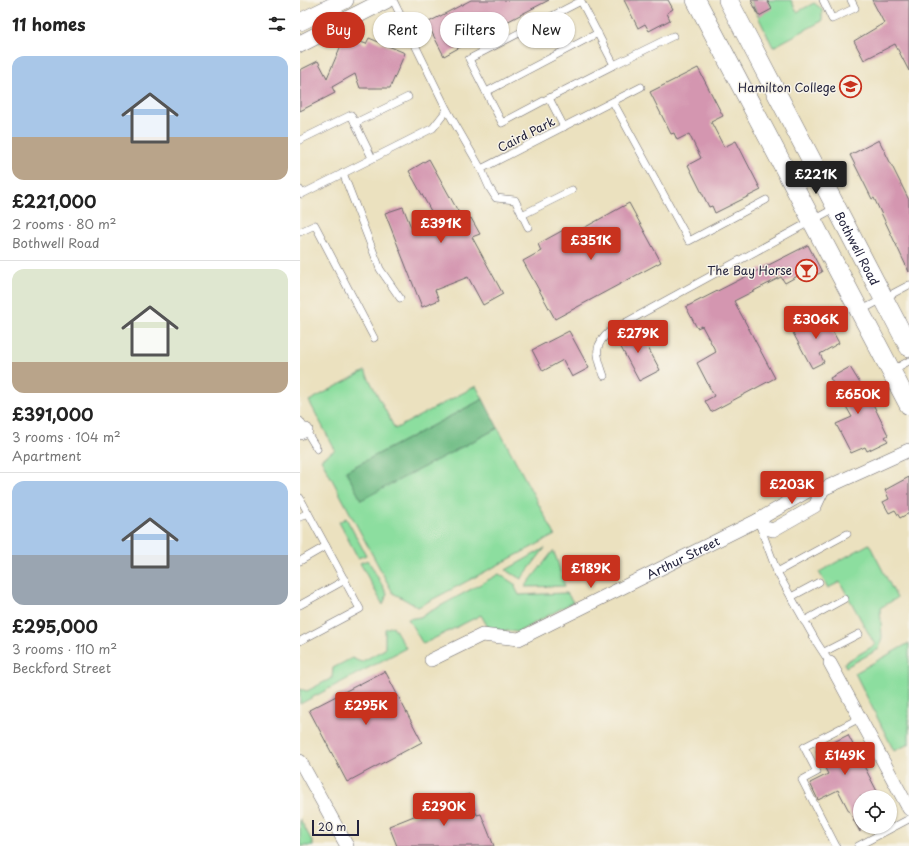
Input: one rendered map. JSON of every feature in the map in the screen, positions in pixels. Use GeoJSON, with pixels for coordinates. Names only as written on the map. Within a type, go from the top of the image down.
{"type":"FeatureCollection","features":[{"type":"Feature","properties":{"kind":"main road"},"geometry":{"type":"LineString","coordinates":[[696,0],[909,405]]}},
{"type":"Feature","properties":{"kind":"main road","name":"Bothwell Road"},"geometry":{"type":"LineString","coordinates":[[728,0],[909,347]]}},
{"type":"Feature","properties":{"kind":"street"},"geometry":{"type":"LineString","coordinates":[[300,22],[345,0]]}},
{"type":"Feature","properties":{"kind":"street"},"geometry":{"type":"LineString","coordinates":[[300,44],[386,0]]}},
{"type":"Feature","properties":{"kind":"street"},"geometry":{"type":"LineString","coordinates":[[758,520],[766,528],[773,530],[815,506],[824,489],[909,450]]}},
{"type":"Feature","properties":{"kind":"street","name":"Arthur Street"},"geometry":{"type":"LineString","coordinates":[[431,660],[482,635],[519,638],[758,520]]}},
{"type":"Feature","properties":{"kind":"street"},"geometry":{"type":"LineString","coordinates":[[827,658],[909,809]]}},
{"type":"Feature","properties":{"kind":"street"},"geometry":{"type":"LineString","coordinates":[[302,767],[347,846]]}},
{"type":"Feature","properties":{"kind":"lane"},"geometry":{"type":"LineString","coordinates":[[393,0],[448,110],[481,169],[489,187],[496,198],[515,200],[528,227]]}},
{"type":"Feature","properties":{"kind":"lane"},"geometry":{"type":"LineString","coordinates":[[824,0],[832,19],[855,8],[851,0]]}},
{"type":"Feature","properties":{"kind":"lane"},"geometry":{"type":"LineString","coordinates":[[614,65],[581,1],[469,59],[502,123],[673,36]]}},
{"type":"Feature","properties":{"kind":"lane"},"geometry":{"type":"LineString","coordinates":[[486,92],[598,33]]}},
{"type":"Feature","properties":{"kind":"lane","name":"Caird Park"},"geometry":{"type":"LineString","coordinates":[[481,169],[641,87]]}},
{"type":"Feature","properties":{"kind":"lane"},"geometry":{"type":"LineString","coordinates":[[355,123],[408,97]]}},
{"type":"Feature","properties":{"kind":"lane"},"geometry":{"type":"LineString","coordinates":[[549,98],[564,127]]}},
{"type":"Feature","properties":{"kind":"lane"},"geometry":{"type":"LineString","coordinates":[[613,102],[689,241],[766,200]]}},
{"type":"Feature","properties":{"kind":"lane"},"geometry":{"type":"LineString","coordinates":[[301,193],[433,128],[448,110]]}},
{"type":"Feature","properties":{"kind":"lane"},"geometry":{"type":"LineString","coordinates":[[300,140],[351,115],[372,158]]}},
{"type":"Feature","properties":{"kind":"lane"},"geometry":{"type":"LineString","coordinates":[[343,173],[380,269],[400,298]]}},
{"type":"Feature","properties":{"kind":"lane"},"geometry":{"type":"LineString","coordinates":[[522,215],[572,190]]}},
{"type":"Feature","properties":{"kind":"lane"},"geometry":{"type":"LineString","coordinates":[[604,376],[598,358],[597,347],[601,338],[610,331],[836,208]]}},
{"type":"Feature","properties":{"kind":"lane"},"geometry":{"type":"LineString","coordinates":[[300,232],[315,224],[374,338]]}},
{"type":"Feature","properties":{"kind":"lane"},"geometry":{"type":"LineString","coordinates":[[859,311],[909,284]]}},
{"type":"Feature","properties":{"kind":"lane"},"geometry":{"type":"LineString","coordinates":[[891,371],[909,361]]}},
{"type":"Feature","properties":{"kind":"lane"},"geometry":{"type":"LineString","coordinates":[[302,428],[317,449]]}},
{"type":"Feature","properties":{"kind":"lane"},"geometry":{"type":"LineString","coordinates":[[300,498],[360,609],[300,642]]}},
{"type":"Feature","properties":{"kind":"lane"},"geometry":{"type":"LineString","coordinates":[[300,517],[308,513]]}},
{"type":"Feature","properties":{"kind":"lane"},"geometry":{"type":"LineString","coordinates":[[758,520],[777,572],[804,621],[827,658],[859,634]]}},
{"type":"Feature","properties":{"kind":"lane"},"geometry":{"type":"LineString","coordinates":[[777,572],[848,534]]}},
{"type":"Feature","properties":{"kind":"lane"},"geometry":{"type":"LineString","coordinates":[[300,561],[326,546]]}},
{"type":"Feature","properties":{"kind":"lane"},"geometry":{"type":"LineString","coordinates":[[300,605],[345,580]]}},
{"type":"Feature","properties":{"kind":"lane"},"geometry":{"type":"LineString","coordinates":[[791,597],[819,582]]}},
{"type":"Feature","properties":{"kind":"lane"},"geometry":{"type":"LineString","coordinates":[[804,621],[844,599]]}},
{"type":"Feature","properties":{"kind":"lane"},"geometry":{"type":"LineString","coordinates":[[836,846],[802,780],[817,772],[804,747],[860,718]]}},
{"type":"Feature","properties":{"kind":"lane"},"geometry":{"type":"LineString","coordinates":[[858,846],[909,820]]}},
{"type":"Feature","properties":{"kind":"green space"},"geometry":{"type":"Polygon","coordinates":[[[750,0],[791,0],[797,12],[814,3],[822,9],[822,21],[773,47],[750,0]]]}},
{"type":"Feature","properties":{"kind":"green space"},"geometry":{"type":"Polygon","coordinates":[[[365,371],[395,429],[476,386],[483,399],[346,471],[361,499],[498,428],[555,535],[418,607],[393,593],[321,459],[335,450],[309,401],[365,371]]]}},
{"type":"Feature","properties":{"kind":"green space"},"geometry":{"type":"Polygon","coordinates":[[[483,399],[498,428],[361,500],[346,471],[483,399]]]}},
{"type":"Feature","properties":{"kind":"green space"},"geometry":{"type":"Polygon","coordinates":[[[346,518],[366,555],[358,558],[339,522],[346,518]]]}},
{"type":"Feature","properties":{"kind":"green space"},"geometry":{"type":"Polygon","coordinates":[[[869,544],[897,598],[880,608],[882,637],[879,649],[846,667],[844,663],[875,645],[840,582],[828,588],[819,572],[869,544]]]}},
{"type":"Feature","properties":{"kind":"green space"},"geometry":{"type":"Polygon","coordinates":[[[545,548],[521,579],[506,570],[545,548]]]}},
{"type":"Feature","properties":{"kind":"green space"},"geometry":{"type":"Polygon","coordinates":[[[553,551],[565,586],[525,587],[553,551]]]}},
{"type":"Feature","properties":{"kind":"green space"},"geometry":{"type":"Polygon","coordinates":[[[368,560],[387,594],[383,605],[360,563],[368,560]]]}},
{"type":"Feature","properties":{"kind":"green space"},"geometry":{"type":"Polygon","coordinates":[[[499,574],[516,585],[515,587],[519,595],[567,593],[573,602],[518,632],[489,629],[481,615],[423,644],[408,619],[420,617],[499,574]]]}},
{"type":"Feature","properties":{"kind":"green space"},"geometry":{"type":"Polygon","coordinates":[[[393,626],[406,648],[300,704],[300,689],[307,691],[332,678],[333,668],[352,658],[361,662],[385,649],[385,629],[393,626]]]}},
{"type":"Feature","properties":{"kind":"green space"},"geometry":{"type":"Polygon","coordinates":[[[909,643],[909,744],[894,751],[855,673],[909,643]]]}},
{"type":"Feature","properties":{"kind":"green space"},"geometry":{"type":"Polygon","coordinates":[[[300,819],[313,843],[313,846],[300,846],[300,819]]]}},
{"type":"Feature","properties":{"kind":"building"},"geometry":{"type":"Polygon","coordinates":[[[471,0],[549,0],[526,12],[517,12],[517,17],[509,21],[509,12],[448,12],[471,0]]]}},
{"type":"Feature","properties":{"kind":"building"},"geometry":{"type":"Polygon","coordinates":[[[624,0],[668,0],[673,9],[667,13],[670,20],[649,31],[645,24],[638,28],[624,0]]]}},
{"type":"Feature","properties":{"kind":"building"},"geometry":{"type":"Polygon","coordinates":[[[751,0],[767,0],[772,9],[759,16],[751,0]]]}},
{"type":"Feature","properties":{"kind":"building"},"geometry":{"type":"Polygon","coordinates":[[[872,0],[909,0],[909,71],[895,44],[864,60],[854,41],[884,23],[872,0]]]}},
{"type":"Feature","properties":{"kind":"building"},"geometry":{"type":"Polygon","coordinates":[[[440,16],[440,48],[458,48],[444,56],[432,33],[432,20],[440,16]]]}},
{"type":"Feature","properties":{"kind":"building"},"geometry":{"type":"Polygon","coordinates":[[[369,38],[373,40],[373,48],[393,48],[405,53],[390,88],[360,88],[355,74],[332,87],[335,93],[300,111],[300,70],[318,61],[327,78],[340,48],[365,48],[365,44],[369,38]]]}},
{"type":"Feature","properties":{"kind":"building"},"geometry":{"type":"Polygon","coordinates":[[[698,68],[723,116],[711,122],[724,147],[736,141],[761,190],[715,213],[712,206],[709,207],[688,165],[701,158],[689,134],[677,140],[674,133],[671,134],[650,92],[698,68]]]}},
{"type":"Feature","properties":{"kind":"building"},"geometry":{"type":"Polygon","coordinates":[[[879,140],[909,200],[909,272],[874,198],[872,199],[850,155],[879,140]]]}},
{"type":"Feature","properties":{"kind":"building"},"geometry":{"type":"Polygon","coordinates":[[[429,159],[464,222],[471,218],[480,234],[472,237],[503,294],[483,305],[468,277],[435,290],[439,300],[422,307],[385,213],[403,207],[413,232],[437,222],[409,171],[429,159]]]}},
{"type":"Feature","properties":{"kind":"building"},"geometry":{"type":"Polygon","coordinates":[[[629,203],[661,262],[555,319],[523,261],[541,251],[538,244],[567,228],[571,235],[629,203]]]}},
{"type":"Feature","properties":{"kind":"building"},"geometry":{"type":"Polygon","coordinates":[[[808,245],[822,272],[806,280],[803,273],[785,283],[781,277],[734,301],[775,378],[711,412],[705,401],[714,396],[697,363],[716,352],[702,326],[697,328],[686,307],[808,245]]]}},
{"type":"Feature","properties":{"kind":"building"},"geometry":{"type":"Polygon","coordinates":[[[824,315],[839,343],[820,354],[824,362],[812,368],[793,333],[824,315]]]}},
{"type":"Feature","properties":{"kind":"building"},"geometry":{"type":"Polygon","coordinates":[[[637,327],[660,370],[639,381],[616,338],[637,327]]]}},
{"type":"Feature","properties":{"kind":"building"},"geometry":{"type":"Polygon","coordinates":[[[569,331],[589,368],[572,377],[563,360],[543,371],[532,350],[569,331]]]}},
{"type":"Feature","properties":{"kind":"building"},"geometry":{"type":"Polygon","coordinates":[[[850,367],[874,406],[888,435],[885,437],[888,441],[867,451],[865,447],[851,453],[836,424],[852,417],[830,378],[850,367]]]}},
{"type":"Feature","properties":{"kind":"building"},"geometry":{"type":"Polygon","coordinates":[[[909,477],[909,513],[900,518],[895,510],[889,513],[883,502],[889,499],[885,490],[909,477]]]}},
{"type":"Feature","properties":{"kind":"building"},"geometry":{"type":"Polygon","coordinates":[[[385,671],[422,742],[347,782],[309,710],[385,671]]]}},
{"type":"Feature","properties":{"kind":"building"},"geometry":{"type":"Polygon","coordinates":[[[848,735],[876,790],[853,790],[853,819],[838,790],[818,800],[810,783],[828,774],[816,751],[848,735]]]}},
{"type":"Feature","properties":{"kind":"building"},"geometry":{"type":"Polygon","coordinates":[[[469,794],[477,815],[481,814],[494,846],[397,846],[389,826],[469,794]]]}},
{"type":"Feature","properties":{"kind":"place","name":"Hamilton College"},"geometry":{"type":"Point","coordinates":[851,87]}},
{"type":"Feature","properties":{"kind":"place","name":"The Bay Horse"},"geometry":{"type":"Point","coordinates":[807,270]}}]}
